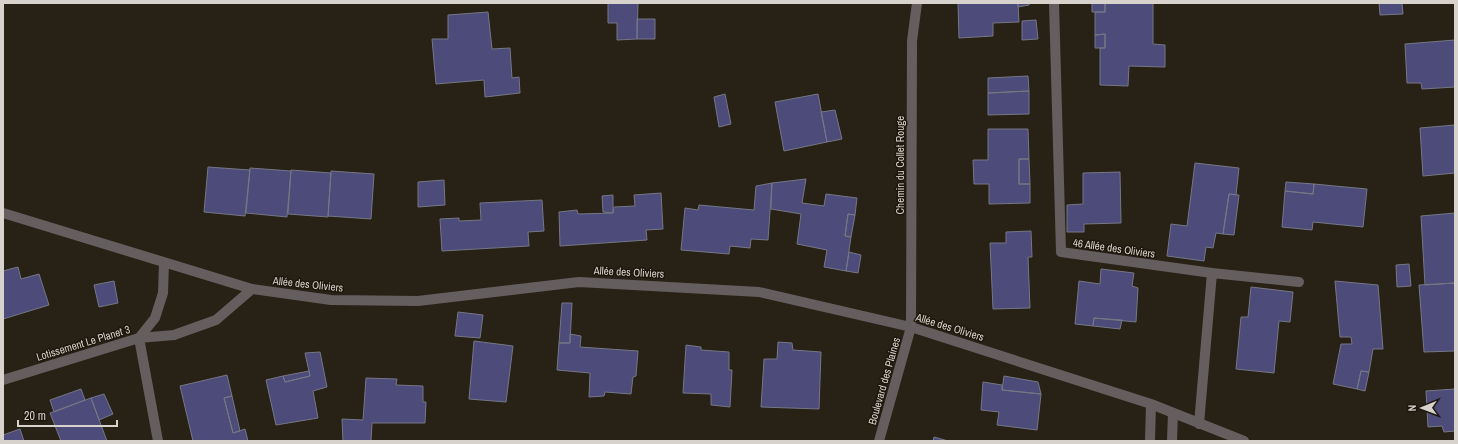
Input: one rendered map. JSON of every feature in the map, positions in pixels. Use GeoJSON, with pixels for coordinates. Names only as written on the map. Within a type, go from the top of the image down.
{"type":"FeatureCollection","features":[{"type":"Feature","properties":{"kind":"street","name":"Chemin du Collet Rouge"},"geometry":{"type":"LineString","coordinates":[[911,327],[912,41],[917,3]]}},
{"type":"Feature","properties":{"kind":"street","name":"46 Allée des Oliviers"},"geometry":{"type":"LineString","coordinates":[[1054,3],[1061,252],[1212,273]]}},
{"type":"Feature","properties":{"kind":"street","name":"Allée des Oliviers"},"geometry":{"type":"LineString","coordinates":[[3,213],[252,289],[331,300],[418,301],[579,282],[751,291],[911,327],[1151,404],[1198,424],[1244,441]]}},
{"type":"Feature","properties":{"kind":"street"},"geometry":{"type":"LineString","coordinates":[[139,338],[155,318],[163,293],[164,262]]}},
{"type":"Feature","properties":{"kind":"street"},"geometry":{"type":"LineString","coordinates":[[1198,424],[1212,273],[1299,282]]}},
{"type":"Feature","properties":{"kind":"street"},"geometry":{"type":"LineString","coordinates":[[139,338],[174,335],[216,320],[252,289]]}},
{"type":"Feature","properties":{"kind":"street","name":"Boulevard des Plaines"},"geometry":{"type":"LineString","coordinates":[[879,441],[911,327]]}},
{"type":"Feature","properties":{"kind":"street","name":"Lotissement Le Planet 3"},"geometry":{"type":"LineString","coordinates":[[3,380],[139,338],[158,441]]}},
{"type":"Feature","properties":{"kind":"street"},"geometry":{"type":"LineString","coordinates":[[1150,441],[1151,404]]}},
{"type":"Feature","properties":{"kind":"street"},"geometry":{"type":"LineString","coordinates":[[1172,441],[1173,413]]}},
{"type":"Feature","properties":{"kind":"building"},"geometry":{"type":"Polygon","coordinates":[[[608,3],[638,3],[637,39],[617,40],[617,23],[608,23],[608,3]]]}},
{"type":"Feature","properties":{"kind":"building"},"geometry":{"type":"Polygon","coordinates":[[[958,3],[1018,3],[1019,22],[993,23],[993,36],[959,38],[958,3]]]}},
{"type":"Feature","properties":{"kind":"building"},"geometry":{"type":"Polygon","coordinates":[[[1018,3],[1029,3],[1029,5],[1018,7],[1018,3]]]}},
{"type":"Feature","properties":{"kind":"building"},"geometry":{"type":"Polygon","coordinates":[[[1092,3],[1105,3],[1105,12],[1092,12],[1092,3]]]}},
{"type":"Feature","properties":{"kind":"building"},"geometry":{"type":"Polygon","coordinates":[[[1105,3],[1153,3],[1153,44],[1165,45],[1165,67],[1129,66],[1128,86],[1100,85],[1100,48],[1105,48],[1105,34],[1095,35],[1095,12],[1105,12],[1105,3]]]}},
{"type":"Feature","properties":{"kind":"building"},"geometry":{"type":"Polygon","coordinates":[[[1379,3],[1402,3],[1403,14],[1380,15],[1379,3]]]}},
{"type":"Feature","properties":{"kind":"building"},"geometry":{"type":"Polygon","coordinates":[[[488,12],[492,49],[510,48],[512,78],[519,77],[520,93],[485,97],[484,80],[436,84],[432,39],[448,39],[448,15],[488,12]]]}},
{"type":"Feature","properties":{"kind":"building"},"geometry":{"type":"Polygon","coordinates":[[[637,19],[655,19],[655,39],[637,39],[637,19]]]}},
{"type":"Feature","properties":{"kind":"building"},"geometry":{"type":"Polygon","coordinates":[[[1036,20],[1038,39],[1022,40],[1022,21],[1036,20]]]}},
{"type":"Feature","properties":{"kind":"building"},"geometry":{"type":"Polygon","coordinates":[[[1105,34],[1105,48],[1095,48],[1095,35],[1105,34]]]}},
{"type":"Feature","properties":{"kind":"building"},"geometry":{"type":"Polygon","coordinates":[[[1455,40],[1455,87],[1422,89],[1421,83],[1407,83],[1405,44],[1455,40]]]}},
{"type":"Feature","properties":{"kind":"building"},"geometry":{"type":"Polygon","coordinates":[[[1028,76],[1029,91],[988,93],[988,78],[1028,76]]]}},
{"type":"Feature","properties":{"kind":"building"},"geometry":{"type":"Polygon","coordinates":[[[1029,91],[1029,114],[988,115],[988,93],[1029,91]]]}},
{"type":"Feature","properties":{"kind":"building"},"geometry":{"type":"Polygon","coordinates":[[[725,94],[731,124],[719,127],[714,97],[725,94]]]}},
{"type":"Feature","properties":{"kind":"building"},"geometry":{"type":"Polygon","coordinates":[[[818,94],[827,142],[784,151],[775,102],[818,94]]]}},
{"type":"Feature","properties":{"kind":"building"},"geometry":{"type":"Polygon","coordinates":[[[835,110],[842,139],[827,142],[821,112],[835,110]]]}},
{"type":"Feature","properties":{"kind":"building"},"geometry":{"type":"Polygon","coordinates":[[[1455,125],[1455,173],[1423,176],[1420,128],[1455,125]]]}},
{"type":"Feature","properties":{"kind":"building"},"geometry":{"type":"Polygon","coordinates":[[[988,129],[1028,129],[1029,159],[1019,159],[1019,184],[1030,184],[1030,203],[989,204],[989,184],[974,184],[973,160],[988,160],[988,129]]]}},
{"type":"Feature","properties":{"kind":"building"},"geometry":{"type":"Polygon","coordinates":[[[1019,159],[1029,159],[1030,184],[1019,184],[1019,159]]]}},
{"type":"Feature","properties":{"kind":"building"},"geometry":{"type":"Polygon","coordinates":[[[1195,163],[1239,168],[1236,195],[1229,194],[1223,234],[1216,233],[1213,248],[1206,247],[1204,261],[1167,256],[1171,224],[1187,226],[1195,163]]]}},
{"type":"Feature","properties":{"kind":"building"},"geometry":{"type":"Polygon","coordinates":[[[208,167],[250,170],[245,216],[204,212],[208,167]]]}},
{"type":"Feature","properties":{"kind":"building"},"geometry":{"type":"Polygon","coordinates":[[[250,168],[291,171],[287,217],[246,213],[250,168]]]}},
{"type":"Feature","properties":{"kind":"building"},"geometry":{"type":"Polygon","coordinates":[[[291,170],[331,173],[328,217],[288,214],[291,170]]]}},
{"type":"Feature","properties":{"kind":"building"},"geometry":{"type":"Polygon","coordinates":[[[331,171],[374,174],[371,219],[328,216],[331,171]]]}},
{"type":"Feature","properties":{"kind":"building"},"geometry":{"type":"Polygon","coordinates":[[[1120,172],[1121,223],[1084,224],[1084,232],[1067,232],[1067,205],[1083,204],[1083,173],[1120,172]]]}},
{"type":"Feature","properties":{"kind":"building"},"geometry":{"type":"Polygon","coordinates":[[[806,179],[802,203],[824,206],[826,194],[857,198],[855,215],[848,214],[845,236],[851,237],[846,271],[824,267],[827,250],[797,244],[801,214],[771,209],[772,183],[806,179]]]}},
{"type":"Feature","properties":{"kind":"building"},"geometry":{"type":"Polygon","coordinates":[[[444,180],[445,205],[418,207],[418,182],[444,180]]]}},
{"type":"Feature","properties":{"kind":"building"},"geometry":{"type":"Polygon","coordinates":[[[1286,182],[1314,184],[1313,194],[1285,191],[1286,182]]]}},
{"type":"Feature","properties":{"kind":"building"},"geometry":{"type":"Polygon","coordinates":[[[772,183],[768,240],[751,239],[750,248],[730,246],[729,254],[681,250],[685,208],[698,210],[699,205],[754,210],[756,186],[772,183]]]}},
{"type":"Feature","properties":{"kind":"building"},"geometry":{"type":"Polygon","coordinates":[[[1314,184],[1367,189],[1363,227],[1313,222],[1312,230],[1282,227],[1285,191],[1313,194],[1314,184]]]}},
{"type":"Feature","properties":{"kind":"building"},"geometry":{"type":"Polygon","coordinates":[[[661,193],[663,229],[646,230],[647,240],[560,246],[559,212],[577,210],[578,214],[613,213],[614,207],[635,206],[634,195],[661,193]]]}},
{"type":"Feature","properties":{"kind":"building"},"geometry":{"type":"Polygon","coordinates":[[[1229,194],[1239,195],[1234,235],[1223,234],[1229,194]]]}},
{"type":"Feature","properties":{"kind":"building"},"geometry":{"type":"Polygon","coordinates":[[[613,195],[613,213],[603,212],[602,196],[613,195]]]}},
{"type":"Feature","properties":{"kind":"building"},"geometry":{"type":"Polygon","coordinates":[[[542,200],[544,231],[528,232],[529,246],[442,251],[440,219],[459,218],[459,221],[481,220],[480,203],[542,200]]]}},
{"type":"Feature","properties":{"kind":"building"},"geometry":{"type":"Polygon","coordinates":[[[1455,213],[1455,283],[1425,285],[1421,216],[1455,213]]]}},
{"type":"Feature","properties":{"kind":"building"},"geometry":{"type":"Polygon","coordinates":[[[848,214],[855,215],[851,237],[845,236],[848,214]]]}},
{"type":"Feature","properties":{"kind":"building"},"geometry":{"type":"Polygon","coordinates":[[[1031,231],[1032,257],[1028,257],[1030,308],[993,309],[990,243],[1006,243],[1006,232],[1031,231]]]}},
{"type":"Feature","properties":{"kind":"building"},"geometry":{"type":"Polygon","coordinates":[[[849,252],[861,255],[858,273],[846,271],[849,252]]]}},
{"type":"Feature","properties":{"kind":"building"},"geometry":{"type":"Polygon","coordinates":[[[1409,264],[1411,286],[1397,287],[1396,265],[1409,264]]]}},
{"type":"Feature","properties":{"kind":"building"},"geometry":{"type":"Polygon","coordinates":[[[18,267],[21,279],[39,274],[49,305],[3,319],[3,271],[18,267]]]}},
{"type":"Feature","properties":{"kind":"building"},"geometry":{"type":"Polygon","coordinates":[[[1101,269],[1134,273],[1132,286],[1138,288],[1136,322],[1094,318],[1093,326],[1075,324],[1079,281],[1100,284],[1101,269]]]}},
{"type":"Feature","properties":{"kind":"building"},"geometry":{"type":"Polygon","coordinates":[[[114,281],[118,303],[99,307],[94,285],[114,281]]]}},
{"type":"Feature","properties":{"kind":"building"},"geometry":{"type":"Polygon","coordinates":[[[1335,281],[1378,285],[1383,349],[1373,349],[1369,372],[1361,371],[1357,389],[1333,384],[1341,344],[1352,344],[1351,337],[1340,337],[1335,281]]]}},
{"type":"Feature","properties":{"kind":"building"},"geometry":{"type":"Polygon","coordinates":[[[1455,283],[1455,351],[1424,352],[1419,285],[1455,283]]]}},
{"type":"Feature","properties":{"kind":"building"},"geometry":{"type":"Polygon","coordinates":[[[1251,287],[1293,292],[1290,322],[1279,321],[1274,373],[1236,369],[1241,317],[1248,317],[1251,287]]]}},
{"type":"Feature","properties":{"kind":"building"},"geometry":{"type":"Polygon","coordinates":[[[562,303],[572,303],[570,343],[559,343],[562,303]]]}},
{"type":"Feature","properties":{"kind":"building"},"geometry":{"type":"Polygon","coordinates":[[[458,312],[483,315],[480,338],[455,336],[458,312]]]}},
{"type":"Feature","properties":{"kind":"building"},"geometry":{"type":"Polygon","coordinates":[[[1094,318],[1122,320],[1120,329],[1093,326],[1094,318]]]}},
{"type":"Feature","properties":{"kind":"building"},"geometry":{"type":"Polygon","coordinates":[[[570,334],[581,336],[580,347],[638,351],[636,376],[633,377],[631,394],[605,392],[604,396],[589,397],[590,373],[557,370],[559,343],[570,343],[570,334]]]}},
{"type":"Feature","properties":{"kind":"building"},"geometry":{"type":"Polygon","coordinates":[[[474,341],[513,346],[506,402],[469,399],[474,341]]]}},
{"type":"Feature","properties":{"kind":"building"},"geometry":{"type":"Polygon","coordinates":[[[778,342],[792,343],[793,350],[821,352],[819,409],[761,407],[764,359],[777,359],[778,342]]]}},
{"type":"Feature","properties":{"kind":"building"},"geometry":{"type":"Polygon","coordinates":[[[686,345],[701,347],[701,350],[729,352],[729,370],[732,370],[730,407],[711,405],[711,394],[683,393],[686,345]]]}},
{"type":"Feature","properties":{"kind":"building"},"geometry":{"type":"Polygon","coordinates":[[[320,352],[327,387],[313,391],[318,418],[276,425],[266,380],[283,376],[285,382],[310,376],[305,353],[320,352]]]}},
{"type":"Feature","properties":{"kind":"building"},"geometry":{"type":"Polygon","coordinates":[[[309,371],[310,376],[285,382],[283,376],[309,371]]]}},
{"type":"Feature","properties":{"kind":"building"},"geometry":{"type":"Polygon","coordinates":[[[1361,371],[1369,372],[1365,391],[1357,389],[1361,371]]]}},
{"type":"Feature","properties":{"kind":"building"},"geometry":{"type":"Polygon","coordinates":[[[227,375],[232,396],[224,398],[233,433],[245,429],[248,441],[193,441],[180,386],[227,375]]]}},
{"type":"Feature","properties":{"kind":"building"},"geometry":{"type":"Polygon","coordinates":[[[1004,376],[1038,382],[1041,394],[1002,390],[1004,376]]]}},
{"type":"Feature","properties":{"kind":"building"},"geometry":{"type":"Polygon","coordinates":[[[366,378],[397,379],[396,385],[423,386],[423,402],[426,402],[425,423],[372,423],[371,441],[343,441],[342,419],[363,420],[366,378]]]}},
{"type":"Feature","properties":{"kind":"building"},"geometry":{"type":"Polygon","coordinates":[[[983,382],[1002,385],[1002,390],[1041,394],[1037,430],[997,425],[999,412],[981,410],[983,382]]]}},
{"type":"Feature","properties":{"kind":"building"},"geometry":{"type":"Polygon","coordinates":[[[81,389],[85,400],[54,412],[50,400],[81,389]]]}},
{"type":"Feature","properties":{"kind":"building"},"geometry":{"type":"Polygon","coordinates":[[[1455,389],[1455,431],[1444,432],[1442,426],[1428,427],[1426,391],[1455,389]]]}},
{"type":"Feature","properties":{"kind":"building"},"geometry":{"type":"Polygon","coordinates":[[[104,394],[113,414],[99,420],[91,398],[104,394]]]}},
{"type":"Feature","properties":{"kind":"building"},"geometry":{"type":"Polygon","coordinates":[[[232,396],[240,431],[233,433],[224,398],[232,396]]]}},
{"type":"Feature","properties":{"kind":"building"},"geometry":{"type":"Polygon","coordinates":[[[91,398],[107,441],[61,441],[50,413],[91,398]]]}},
{"type":"Feature","properties":{"kind":"building"},"geometry":{"type":"Polygon","coordinates":[[[20,429],[24,441],[3,441],[3,435],[20,429]]]}},
{"type":"Feature","properties":{"kind":"building"},"geometry":{"type":"Polygon","coordinates":[[[934,437],[948,441],[933,441],[934,437]]]}}]}
